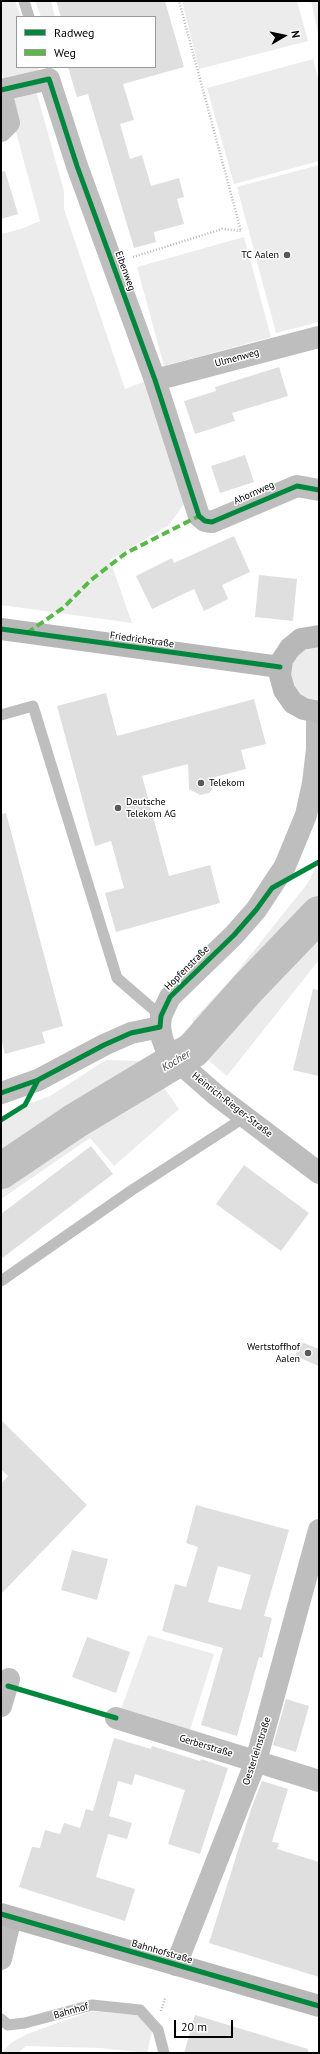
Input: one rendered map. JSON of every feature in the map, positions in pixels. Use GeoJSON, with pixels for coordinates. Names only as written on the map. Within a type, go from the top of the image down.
{"type":"FeatureCollection","features":[{"type":"Feature","properties":{"kind":"main road","name":"Friedrichstraße"},"geometry":{"type":"LineString","coordinates":[[1,629],[280,668]]}},
{"type":"Feature","properties":{"kind":"main road"},"geometry":{"type":"LineString","coordinates":[[318,712],[299,706],[288,697],[281,683],[280,668],[285,654],[295,643],[308,637],[319,636]]}},
{"type":"Feature","properties":{"kind":"main road","name":"Bahnhofstraße"},"geometry":{"type":"LineString","coordinates":[[6,1915],[319,2006]]}},
{"type":"Feature","properties":{"kind":"street","name":"Eibenweg"},"geometry":{"type":"LineString","coordinates":[[1,91],[47,73],[78,166],[155,380],[199,516]]}},
{"type":"Feature","properties":{"kind":"street"},"geometry":{"type":"LineString","coordinates":[[1,91],[9,123],[1,131]]}},
{"type":"Feature","properties":{"kind":"street","name":"Ulmenweg"},"geometry":{"type":"LineString","coordinates":[[155,380],[319,337]]}},
{"type":"Feature","properties":{"kind":"street","name":"Ahornweg"},"geometry":{"type":"LineString","coordinates":[[199,516],[205,521],[212,522],[297,486],[319,490]]}},
{"type":"Feature","properties":{"kind":"street","name":"Hopfenstraße"},"geometry":{"type":"LineString","coordinates":[[160,1022],[170,997],[234,935],[256,910],[285,866],[306,815],[313,783],[317,749],[318,712]]}},
{"type":"Feature","properties":{"kind":"street"},"geometry":{"type":"LineString","coordinates":[[1,1093],[38,1080],[131,1033],[160,1022]]}},
{"type":"Feature","properties":{"kind":"street","name":"Heinrich-Rieger-Straße"},"geometry":{"type":"LineString","coordinates":[[160,1022],[162,1038],[166,1049],[176,1060],[216,1095],[319,1172]]}},
{"type":"Feature","properties":{"kind":"street","name":"Oesterleinstraße"},"geometry":{"type":"LineString","coordinates":[[176,1965],[256,1761],[319,1530]]}},
{"type":"Feature","properties":{"kind":"street"},"geometry":{"type":"LineString","coordinates":[[1,1706],[10,1680]]}},
{"type":"Feature","properties":{"kind":"street","name":"Gerberstraße"},"geometry":{"type":"LineString","coordinates":[[116,1718],[319,1781]]}},
{"type":"Feature","properties":{"kind":"street"},"geometry":{"type":"LineString","coordinates":[[1,1959],[6,1915]]}},
{"type":"Feature","properties":{"kind":"lane"},"geometry":{"type":"LineString","coordinates":[[24,1],[29,16]]}},
{"type":"Feature","properties":{"kind":"lane"},"geometry":{"type":"LineString","coordinates":[[1,715],[33,706],[117,978],[160,1022]]}},
{"type":"Feature","properties":{"kind":"lane"},"geometry":{"type":"LineString","coordinates":[[1,1281],[132,1190],[246,1117]]}},
{"type":"Feature","properties":{"kind":"lane","name":"Bahnhof"},"geometry":{"type":"LineString","coordinates":[[1,2019],[8,2025],[25,2023],[92,2005],[140,2010],[158,2030],[164,2053]]}},
{"type":"Feature","properties":{"kind":"path"},"geometry":{"type":"LineString","coordinates":[[113,263],[222,229],[241,231],[179,1]]}},
{"type":"Feature","properties":{"kind":"path"},"geometry":{"type":"LineString","coordinates":[[161,2013],[165,1998]]}},
{"type":"Feature","properties":{"kind":"shaded area"},"geometry":{"type":"Polygon","coordinates":[[[1,1],[15,1],[21,16],[16,16],[16,68],[38,68],[41,75],[5,84],[1,68],[1,1]]]}},
{"type":"Feature","properties":{"kind":"shaded area"},"geometry":{"type":"Polygon","coordinates":[[[35,1],[51,1],[55,16],[41,16],[35,1]]]}},
{"type":"Feature","properties":{"kind":"shaded area"},"geometry":{"type":"Polygon","coordinates":[[[182,1],[297,1],[308,41],[199,69],[182,1]]]}},
{"type":"Feature","properties":{"kind":"shaded area"},"geometry":{"type":"Polygon","coordinates":[[[311,1],[319,1],[319,38],[311,1]]]}},
{"type":"Feature","properties":{"kind":"shaded area"},"geometry":{"type":"Polygon","coordinates":[[[313,59],[319,82],[319,161],[234,184],[207,88],[313,59]]]}},
{"type":"Feature","properties":{"kind":"shaded area"},"geometry":{"type":"Polygon","coordinates":[[[35,87],[64,191],[64,209],[125,389],[148,380],[189,497],[169,525],[110,560],[132,623],[1,605],[1,234],[21,229],[40,221],[6,95],[35,87]]]}},
{"type":"Feature","properties":{"kind":"shaded area","name":"TC Aalen"},"geometry":{"type":"Polygon","coordinates":[[[319,165],[319,322],[276,333],[237,187],[319,165]]]}},
{"type":"Feature","properties":{"kind":"shaded area"},"geometry":{"type":"Polygon","coordinates":[[[244,237],[271,337],[164,366],[137,267],[244,237]]]}},
{"type":"Feature","properties":{"kind":"shaded area"},"geometry":{"type":"Polygon","coordinates":[[[319,644],[319,705],[294,695],[287,667],[298,650],[319,644]]]}},
{"type":"Feature","properties":{"kind":"shaded area"},"geometry":{"type":"Polygon","coordinates":[[[319,867],[319,960],[227,1076],[202,1055],[192,1036],[193,1020],[232,978],[307,884],[315,869],[319,867]]]}},
{"type":"Feature","properties":{"kind":"shaded area"},"geometry":{"type":"Polygon","coordinates":[[[106,1060],[145,1061],[179,1109],[114,1166],[90,1138],[1,1199],[1,1120],[25,1105],[50,1096],[106,1060]]]}},
{"type":"Feature","properties":{"kind":"shaded area"},"geometry":{"type":"Polygon","coordinates":[[[148,1635],[214,1654],[190,1730],[121,1709],[148,1635]]]}},
{"type":"Feature","properties":{"kind":"shaded area"},"geometry":{"type":"Polygon","coordinates":[[[92,2011],[137,2015],[153,2028],[147,2053],[99,2048],[26,2046],[18,2053],[1,2053],[11,2043],[27,2034],[92,2011]]]}},
{"type":"Feature","properties":{"kind":"building"},"geometry":{"type":"Polygon","coordinates":[[[56,1],[165,1],[184,67],[123,84],[134,120],[120,124],[130,159],[142,155],[151,186],[179,178],[184,197],[177,199],[184,224],[154,232],[156,242],[134,248],[88,94],[77,97],[68,68],[156,68],[156,16],[61,16],[56,1]]]}},
{"type":"Feature","properties":{"kind":"building"},"geometry":{"type":"Polygon","coordinates":[[[5,171],[18,214],[1,219],[1,172],[5,171]]]}},
{"type":"Feature","properties":{"kind":"building"},"geometry":{"type":"Polygon","coordinates":[[[279,367],[288,396],[232,413],[235,421],[195,434],[184,401],[216,391],[215,387],[279,367]]]}},
{"type":"Feature","properties":{"kind":"building"},"geometry":{"type":"Polygon","coordinates":[[[245,455],[254,482],[220,493],[211,466],[245,455]]]}},
{"type":"Feature","properties":{"kind":"building"},"geometry":{"type":"Polygon","coordinates":[[[234,536],[250,572],[222,585],[228,599],[204,611],[194,589],[152,609],[136,576],[172,558],[174,563],[234,536]]]}},
{"type":"Feature","properties":{"kind":"building"},"geometry":{"type":"Polygon","coordinates":[[[259,575],[297,579],[293,621],[255,617],[259,575]]]}},
{"type":"Feature","properties":{"kind":"building","name":"Deutsche Telekom AG"},"geometry":{"type":"Polygon","coordinates":[[[106,693],[117,736],[254,699],[266,744],[241,750],[246,769],[215,777],[212,790],[209,793],[200,795],[189,789],[188,764],[142,776],[169,876],[210,865],[220,903],[116,932],[105,893],[124,888],[111,841],[95,846],[57,706],[106,693]]]}},
{"type":"Feature","properties":{"kind":"building"},"geometry":{"type":"Polygon","coordinates":[[[6,813],[63,1026],[42,1032],[45,1043],[5,1054],[1,1038],[1,814],[6,813]]]}},
{"type":"Feature","properties":{"kind":"building"},"geometry":{"type":"Polygon","coordinates":[[[313,989],[319,990],[319,1076],[293,1070],[313,989]]]}},
{"type":"Feature","properties":{"kind":"building"},"geometry":{"type":"Polygon","coordinates":[[[91,1146],[113,1174],[1,1259],[1,1214],[91,1146]]]}},
{"type":"Feature","properties":{"kind":"building"},"geometry":{"type":"Polygon","coordinates":[[[244,1165],[309,1213],[281,1251],[216,1204],[244,1165]]]}},
{"type":"Feature","properties":{"kind":"building","name":"Wertstoffhof Aalen"},"geometry":{"type":"Polygon","coordinates":[[[301,1342],[319,1349],[319,1366],[295,1356],[301,1342]]]}},
{"type":"Feature","properties":{"kind":"building"},"geometry":{"type":"Polygon","coordinates":[[[1,1420],[87,1505],[1,1594],[1,1484],[8,1476],[1,1469],[1,1420]]]}},
{"type":"Feature","properties":{"kind":"building"},"geometry":{"type":"Polygon","coordinates":[[[196,1505],[289,1530],[264,1616],[272,1618],[262,1658],[259,1657],[237,1736],[201,1725],[223,1648],[162,1631],[175,1584],[186,1587],[198,1547],[186,1543],[196,1505]],[[218,1566],[208,1602],[241,1610],[251,1575],[218,1566]]]}},
{"type":"Feature","properties":{"kind":"building"},"geometry":{"type":"Polygon","coordinates":[[[72,1550],[108,1559],[97,1600],[61,1590],[72,1550]]]}},
{"type":"Feature","properties":{"kind":"building"},"geometry":{"type":"Polygon","coordinates":[[[87,1637],[130,1652],[116,1693],[72,1677],[87,1637]]]}},
{"type":"Feature","properties":{"kind":"building"},"geometry":{"type":"Polygon","coordinates":[[[286,1699],[309,1706],[296,1752],[273,1745],[286,1699]]]}},
{"type":"Feature","properties":{"kind":"building"},"geometry":{"type":"Polygon","coordinates":[[[114,1738],[151,1749],[152,1746],[228,1768],[200,1854],[168,1844],[185,1790],[135,1774],[132,1785],[118,1781],[109,1816],[132,1823],[127,1839],[108,1834],[96,1877],[135,1889],[125,1921],[19,1887],[32,1847],[40,1848],[45,1830],[60,1834],[64,1823],[80,1828],[86,1809],[93,1811],[114,1738]]]}},
{"type":"Feature","properties":{"kind":"building"},"geometry":{"type":"Polygon","coordinates":[[[262,1781],[288,1789],[272,1842],[279,1843],[277,1849],[319,1862],[319,1977],[209,1943],[251,1809],[262,1781]]]}},
{"type":"Feature","properties":{"kind":"building"},"geometry":{"type":"Polygon","coordinates":[[[195,2015],[308,2049],[308,2053],[184,2053],[195,2015]]]}},
{"type":"Feature","properties":{"kind":"waterway","name":"Kocher"},"geometry":{"type":"LineString","coordinates":[[1,1171],[75,1121],[193,1050],[248,988],[319,914]]}},
{"type":"Feature","properties":{"kind":"marked path"},"geometry":{"type":"LineString","coordinates":[[27,633],[63,608],[91,580],[126,553],[199,516]]}},
{"type":"Feature","properties":{"kind":"cycle path"},"geometry":{"type":"LineString","coordinates":[[1,90],[49,79],[77,166],[155,380],[199,516],[205,521],[212,522],[297,486],[319,490]]}},
{"type":"Feature","properties":{"kind":"cycle path"},"geometry":{"type":"LineString","coordinates":[[1,629],[280,667]]}},
{"type":"Feature","properties":{"kind":"cycle path"},"geometry":{"type":"LineString","coordinates":[[1,1093],[38,1080],[104,1045],[131,1033],[160,1027],[161,1016],[170,997],[234,935],[256,910],[272,888],[319,862]]}},
{"type":"Feature","properties":{"kind":"cycle path"},"geometry":{"type":"LineString","coordinates":[[1,1120],[25,1105],[38,1080]]}},
{"type":"Feature","properties":{"kind":"cycle path"},"geometry":{"type":"LineString","coordinates":[[8,1686],[116,1718]]}},
{"type":"Feature","properties":{"kind":"cycle path"},"geometry":{"type":"LineString","coordinates":[[1,1914],[319,2006]]}},
{"type":"Feature","properties":{"kind":"place","name":"TC Aalen"},"geometry":{"type":"Point","coordinates":[287,255]}},
{"type":"Feature","properties":{"kind":"place","name":"Telekom"},"geometry":{"type":"Point","coordinates":[201,783]}},
{"type":"Feature","properties":{"kind":"place","name":"Deutsche Telekom AG"},"geometry":{"type":"Point","coordinates":[118,808]}},
{"type":"Feature","properties":{"kind":"place","name":"Wertstoffhof Aalen"},"geometry":{"type":"Point","coordinates":[308,1353]}}]}
